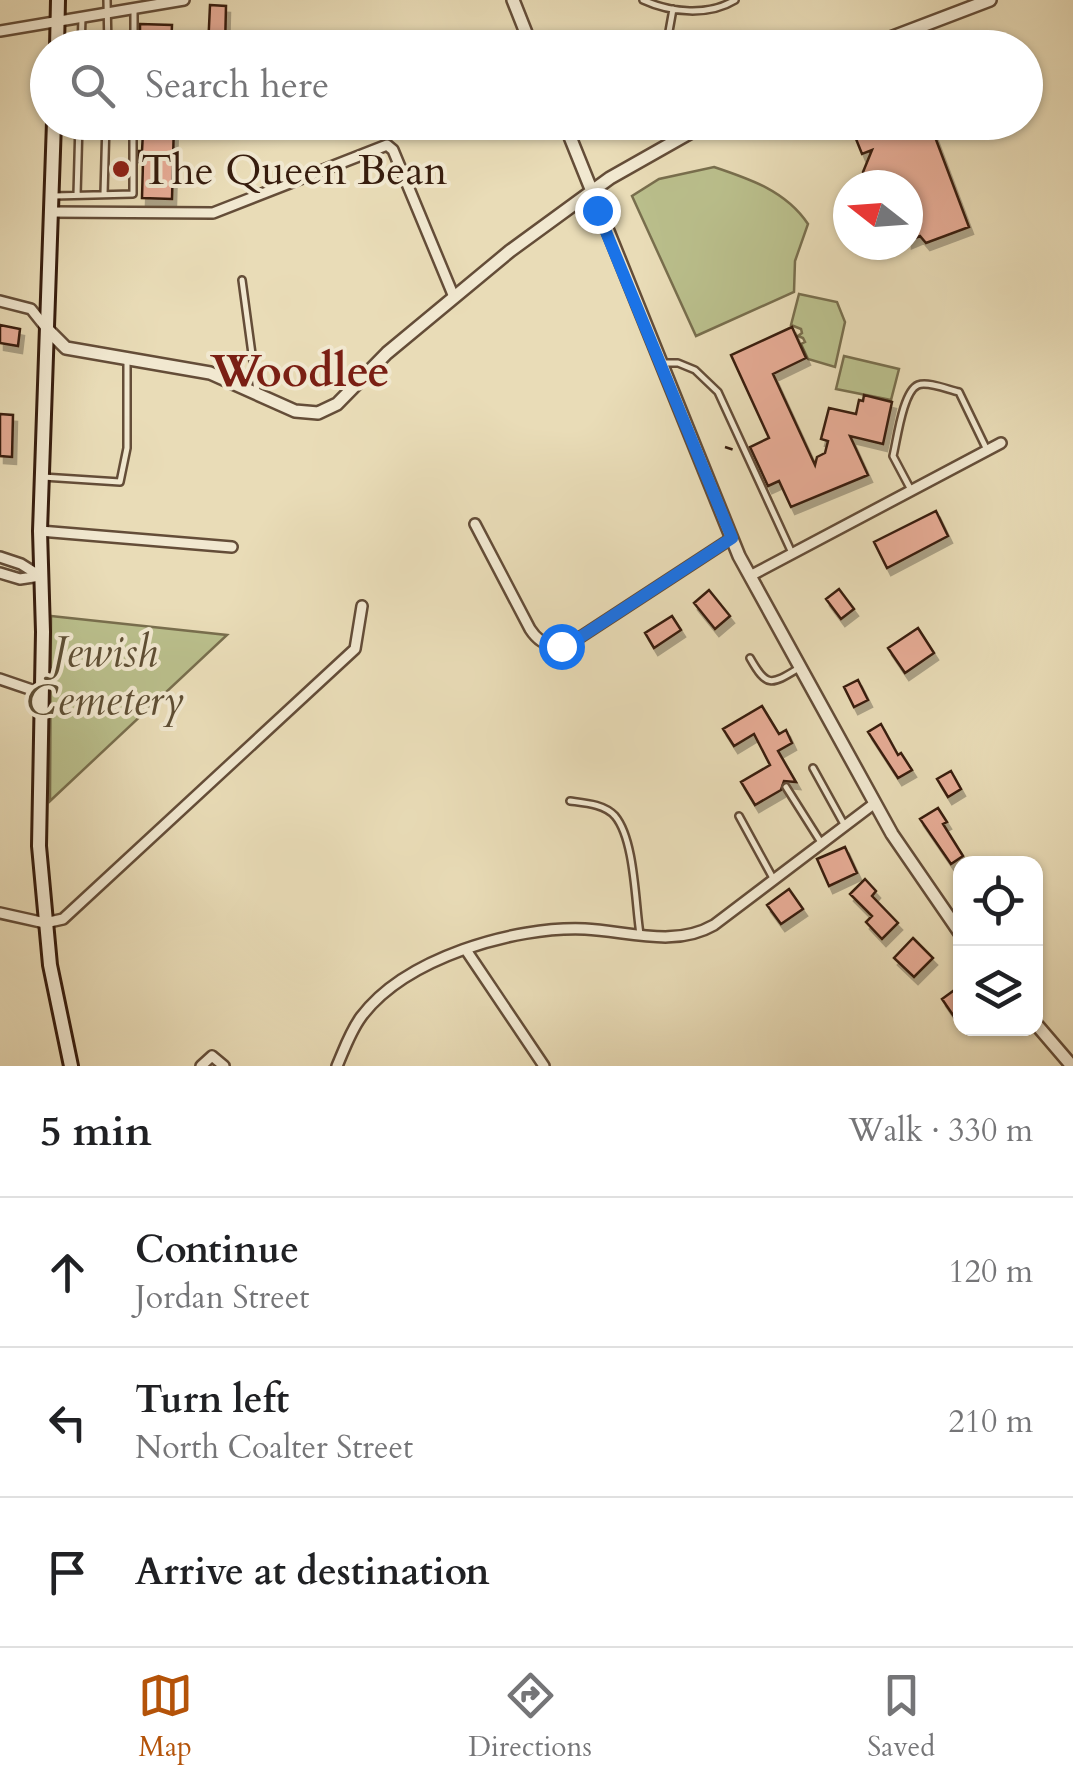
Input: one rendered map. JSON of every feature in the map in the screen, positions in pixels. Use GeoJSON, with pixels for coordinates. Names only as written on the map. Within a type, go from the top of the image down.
{"type":"FeatureCollection","features":[{"type":"Feature","properties":{"kind":"main road"},"geometry":{"type":"LineString","coordinates":[[58,0],[58,30]]}},
{"type":"Feature","properties":{"kind":"main road"},"geometry":{"type":"LineString","coordinates":[[53,140],[40,531],[39,846],[45,924],[71,1066]]}},
{"type":"Feature","properties":{"kind":"street"},"geometry":{"type":"LineString","coordinates":[[0,31],[184,0]]}},
{"type":"Feature","properties":{"kind":"street"},"geometry":{"type":"LineString","coordinates":[[513,0],[525,30]]}},
{"type":"Feature","properties":{"kind":"street"},"geometry":{"type":"LineString","coordinates":[[911,30],[990,0]]}},
{"type":"Feature","properties":{"kind":"street"},"geometry":{"type":"LineString","coordinates":[[570,140],[750,576],[875,804],[953,924]]}},
{"type":"Feature","properties":{"kind":"street"},"geometry":{"type":"LineString","coordinates":[[0,302],[31,309],[66,348],[210,373],[301,412],[328,410],[387,352],[510,251],[667,140]]}},
{"type":"Feature","properties":{"kind":"street"},"geometry":{"type":"LineString","coordinates":[[50,212],[198,214],[224,210],[384,145],[393,150],[454,297]]}},
{"type":"Feature","properties":{"kind":"street"},"geometry":{"type":"LineString","coordinates":[[750,576],[1002,443]]}},
{"type":"Feature","properties":{"kind":"street"},"geometry":{"type":"LineString","coordinates":[[475,524],[535,638],[557,646],[582,636],[732,538]]}},
{"type":"Feature","properties":{"kind":"street"},"geometry":{"type":"LineString","coordinates":[[40,531],[232,548]]}},
{"type":"Feature","properties":{"kind":"street"},"geometry":{"type":"LineString","coordinates":[[0,556],[40,576]]}},
{"type":"Feature","properties":{"kind":"street"},"geometry":{"type":"LineString","coordinates":[[0,573],[20,579],[40,576]]}},
{"type":"Feature","properties":{"kind":"street"},"geometry":{"type":"LineString","coordinates":[[0,913],[45,924],[63,918],[115,874],[356,649],[362,606]]}},
{"type":"Feature","properties":{"kind":"street"},"geometry":{"type":"LineString","coordinates":[[0,679],[42,693]]}},
{"type":"Feature","properties":{"kind":"street"},"geometry":{"type":"LineString","coordinates":[[337,1066],[354,1028],[374,1003],[404,979],[466,950],[547,931],[580,929],[672,938],[701,932],[875,804]]}},
{"type":"Feature","properties":{"kind":"street"},"geometry":{"type":"LineString","coordinates":[[466,950],[544,1066]]}},
{"type":"Feature","properties":{"kind":"street"},"geometry":{"type":"LineString","coordinates":[[1043,1032],[1072,1066]]}},
{"type":"Feature","properties":{"kind":"street"},"geometry":{"type":"LineString","coordinates":[[201,1066],[212,1056],[224,1066]]}},
{"type":"Feature","properties":{"kind":"lane"},"geometry":{"type":"LineString","coordinates":[[107,0],[109,30]]}},
{"type":"Feature","properties":{"kind":"lane"},"geometry":{"type":"LineString","coordinates":[[644,0],[673,9],[722,8],[736,0]]}},
{"type":"Feature","properties":{"kind":"lane"},"geometry":{"type":"LineString","coordinates":[[134,9],[134,30]]}},
{"type":"Feature","properties":{"kind":"lane"},"geometry":{"type":"LineString","coordinates":[[669,30],[673,9]]}},
{"type":"Feature","properties":{"kind":"lane"},"geometry":{"type":"LineString","coordinates":[[82,18],[82,30]]}},
{"type":"Feature","properties":{"kind":"lane"},"geometry":{"type":"LineString","coordinates":[[77,195],[79,140]]}},
{"type":"Feature","properties":{"kind":"lane"},"geometry":{"type":"LineString","coordinates":[[104,194],[106,140]]}},
{"type":"Feature","properties":{"kind":"lane"},"geometry":{"type":"LineString","coordinates":[[51,196],[133,194],[133,140]]}},
{"type":"Feature","properties":{"kind":"lane"},"geometry":{"type":"LineString","coordinates":[[242,280],[257,393]]}},
{"type":"Feature","properties":{"kind":"lane"},"geometry":{"type":"LineString","coordinates":[[42,476],[120,482],[126,448],[127,358]]}},
{"type":"Feature","properties":{"kind":"lane"},"geometry":{"type":"LineString","coordinates":[[660,363],[678,363],[694,370],[720,394],[792,553]]}},
{"type":"Feature","properties":{"kind":"lane"},"geometry":{"type":"LineString","coordinates":[[912,491],[894,456],[908,396],[915,386],[959,392],[987,450]]}},
{"type":"Feature","properties":{"kind":"lane"},"geometry":{"type":"LineString","coordinates":[[750,658],[761,678],[768,681],[774,682],[799,668]]}},
{"type":"Feature","properties":{"kind":"lane"},"geometry":{"type":"LineString","coordinates":[[813,768],[845,826]]}},
{"type":"Feature","properties":{"kind":"lane"},"geometry":{"type":"LineString","coordinates":[[786,787],[822,844]]}},
{"type":"Feature","properties":{"kind":"lane"},"geometry":{"type":"LineString","coordinates":[[570,801],[596,805],[614,815],[624,834],[640,934]]}},
{"type":"Feature","properties":{"kind":"lane"},"geometry":{"type":"LineString","coordinates":[[738,816],[774,880]]}},
{"type":"Feature","properties":{"kind":"path"},"geometry":{"type":"LineString","coordinates":[[725,447],[737,451]]}},
{"type":"Feature","properties":{"kind":"green space"},"geometry":{"type":"Polygon","coordinates":[[[714,167],[778,195],[808,224],[795,261],[794,292],[696,336],[632,196],[659,179],[714,167]]]}},
{"type":"Feature","properties":{"kind":"green space"},"geometry":{"type":"Polygon","coordinates":[[[799,294],[837,302],[845,322],[835,367],[808,359],[801,344],[805,342],[798,336],[801,329],[791,325],[799,294]]]}},
{"type":"Feature","properties":{"kind":"green space"},"geometry":{"type":"Polygon","coordinates":[[[844,356],[899,369],[891,400],[836,389],[844,356]]]}},
{"type":"Feature","properties":{"kind":"green space","name":"Jewish Cemetery"},"geometry":{"type":"Polygon","coordinates":[[[51,616],[227,635],[50,801],[51,616]]]}},
{"type":"Feature","properties":{"kind":"building"},"geometry":{"type":"Polygon","coordinates":[[[210,5],[226,6],[225,30],[209,30],[210,5]]]}},
{"type":"Feature","properties":{"kind":"building"},"geometry":{"type":"Polygon","coordinates":[[[140,24],[172,25],[172,30],[140,30],[140,24]]]}},
{"type":"Feature","properties":{"kind":"building"},"geometry":{"type":"Polygon","coordinates":[[[143,140],[174,140],[172,199],[142,198],[143,140]]]}},
{"type":"Feature","properties":{"kind":"building"},"geometry":{"type":"Polygon","coordinates":[[[856,140],[936,140],[969,227],[926,243],[923,170],[864,170],[872,150],[862,154],[856,140]]]}},
{"type":"Feature","properties":{"kind":"building"},"geometry":{"type":"Polygon","coordinates":[[[0,325],[20,329],[18,346],[0,343],[0,325]]]}},
{"type":"Feature","properties":{"kind":"building"},"geometry":{"type":"Polygon","coordinates":[[[792,327],[806,358],[773,374],[815,465],[817,457],[825,453],[828,441],[821,439],[829,408],[856,414],[864,395],[892,402],[883,444],[850,436],[868,475],[791,507],[779,481],[768,486],[750,447],[769,438],[731,355],[792,327]]]}},
{"type":"Feature","properties":{"kind":"building"},"geometry":{"type":"Polygon","coordinates":[[[0,414],[13,415],[12,457],[0,456],[0,414]]]}},
{"type":"Feature","properties":{"kind":"building"},"geometry":{"type":"Polygon","coordinates":[[[936,511],[948,536],[887,568],[874,542],[936,511]]]}},
{"type":"Feature","properties":{"kind":"building"},"geometry":{"type":"Polygon","coordinates":[[[839,589],[854,609],[841,619],[826,599],[839,589]]]}},
{"type":"Feature","properties":{"kind":"building"},"geometry":{"type":"Polygon","coordinates":[[[709,590],[730,616],[715,629],[694,603],[709,590]]]}},
{"type":"Feature","properties":{"kind":"building"},"geometry":{"type":"Polygon","coordinates":[[[672,616],[681,630],[654,648],[645,633],[672,616]]]}},
{"type":"Feature","properties":{"kind":"building"},"geometry":{"type":"Polygon","coordinates":[[[918,628],[934,653],[905,673],[888,648],[918,628]]]}},
{"type":"Feature","properties":{"kind":"building"},"geometry":{"type":"Polygon","coordinates":[[[858,680],[868,700],[854,707],[844,687],[858,680]]]}},
{"type":"Feature","properties":{"kind":"building"},"geometry":{"type":"Polygon","coordinates":[[[762,706],[779,734],[786,730],[792,743],[778,751],[796,782],[784,781],[781,790],[755,805],[741,782],[770,765],[754,734],[734,746],[723,729],[762,706]]]}},
{"type":"Feature","properties":{"kind":"building"},"geometry":{"type":"Polygon","coordinates":[[[881,724],[898,755],[901,753],[912,770],[898,778],[868,732],[881,724]]]}},
{"type":"Feature","properties":{"kind":"building"},"geometry":{"type":"Polygon","coordinates":[[[951,771],[961,789],[948,797],[937,779],[951,771]]]}},
{"type":"Feature","properties":{"kind":"building"},"geometry":{"type":"Polygon","coordinates":[[[938,808],[963,856],[953,856],[951,864],[920,819],[938,808]]]}},
{"type":"Feature","properties":{"kind":"building"},"geometry":{"type":"Polygon","coordinates":[[[845,847],[857,873],[829,886],[817,859],[845,847]]]}},
{"type":"Feature","properties":{"kind":"building"},"geometry":{"type":"Polygon","coordinates":[[[865,879],[876,891],[872,896],[898,923],[882,939],[866,922],[872,916],[850,894],[865,879]]]}},
{"type":"Feature","properties":{"kind":"building"},"geometry":{"type":"Polygon","coordinates":[[[789,889],[803,909],[781,924],[767,905],[789,889]]]}},
{"type":"Feature","properties":{"kind":"building"},"geometry":{"type":"Polygon","coordinates":[[[913,938],[933,958],[914,977],[894,958],[913,938]]]}},
{"type":"Feature","properties":{"kind":"building"},"geometry":{"type":"Polygon","coordinates":[[[953,991],[953,1015],[942,999],[953,991]]]}},
{"type":"Feature","properties":{"kind":"place","name":"The Queen Bean"},"geometry":{"type":"Point","coordinates":[121,169]}},
{"type":"Feature","properties":{"kind":"district","name":"Woodlee"},"geometry":{"type":"Point","coordinates":[300,370]}},
{"type":"Feature","properties":{"kind":"route"},"geometry":{"type":"LineString","coordinates":[[561,646],[570,644],[732,538],[597,210]]}}]}
